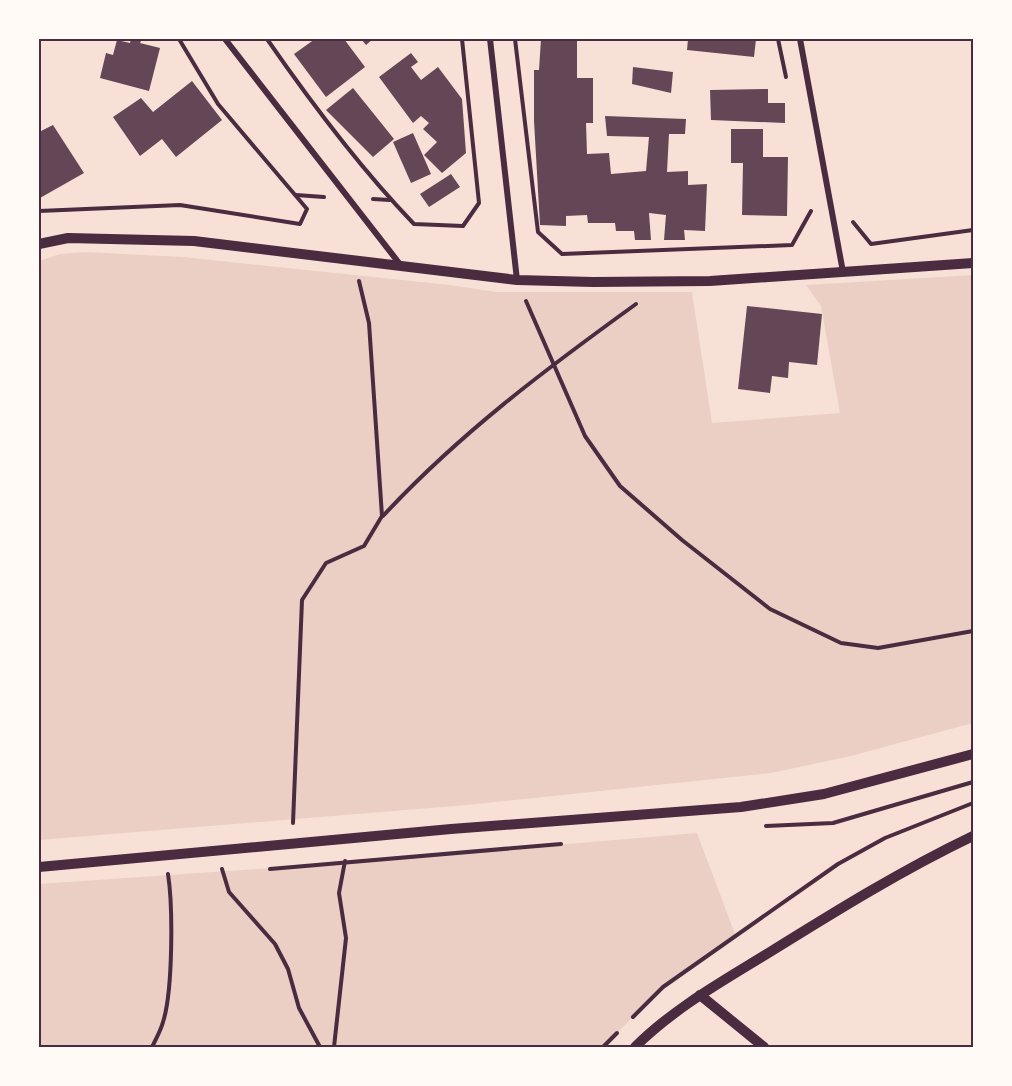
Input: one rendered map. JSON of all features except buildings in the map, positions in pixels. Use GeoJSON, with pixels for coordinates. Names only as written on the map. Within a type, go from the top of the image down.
{"type":"FeatureCollection","features":[{"type":"Feature","properties":{"kind":"street"},"geometry":{"type":"LineString","coordinates":[[225,39],[399,263]]}},
{"type":"Feature","properties":{"kind":"street"},"geometry":{"type":"LineString","coordinates":[[490,39],[516,280]]}},
{"type":"Feature","properties":{"kind":"street"},"geometry":{"type":"LineString","coordinates":[[800,39],[843,272]]}},
{"type":"Feature","properties":{"kind":"street"},"geometry":{"type":"LineString","coordinates":[[39,244],[68,238],[194,241],[399,263],[516,280],[666,281],[973,263]]}},
{"type":"Feature","properties":{"kind":"street"},"geometry":{"type":"LineString","coordinates":[[39,867],[741,807],[824,794],[973,754]]}},
{"type":"Feature","properties":{"kind":"street"},"geometry":{"type":"LineString","coordinates":[[635,1047],[652,1030],[700,995],[906,869],[973,836]]}},
{"type":"Feature","properties":{"kind":"street"},"geometry":{"type":"LineString","coordinates":[[700,995],[764,1047]]}},
{"type":"Feature","properties":{"kind":"path"},"geometry":{"type":"LineString","coordinates":[[39,211],[180,205],[300,224],[307,209],[218,104],[179,39]]}},
{"type":"Feature","properties":{"kind":"path"},"geometry":{"type":"LineString","coordinates":[[267,39],[316,107],[386,195],[414,224],[463,226],[479,203],[462,39]]}},
{"type":"Feature","properties":{"kind":"path"},"geometry":{"type":"LineString","coordinates":[[515,39],[538,232],[562,254],[792,245],[812,211],[810,204]]}},
{"type":"Feature","properties":{"kind":"path"},"geometry":{"type":"LineString","coordinates":[[778,39],[787,84]]}},
{"type":"Feature","properties":{"kind":"path"},"geometry":{"type":"LineString","coordinates":[[849,217],[871,244],[973,230]]}},
{"type":"Feature","properties":{"kind":"path"},"geometry":{"type":"LineString","coordinates":[[360,260],[358,274],[369,323],[382,516]]}},
{"type":"Feature","properties":{"kind":"path"},"geometry":{"type":"LineString","coordinates":[[516,280],[585,436],[620,486],[682,540],[770,609],[841,642],[878,648],[973,631]]}},
{"type":"Feature","properties":{"kind":"path"},"geometry":{"type":"LineString","coordinates":[[297,844],[292,819],[302,600],[326,563],[364,546],[382,516],[423,472],[497,407],[666,281]]}},
{"type":"Feature","properties":{"kind":"path"},"geometry":{"type":"LineString","coordinates":[[603,1047],[663,987],[838,864],[885,838],[973,803]]}},
{"type":"Feature","properties":{"kind":"path"},"geometry":{"type":"LineString","coordinates":[[334,1047],[346,938],[339,893],[345,863],[341,840]]}},
{"type":"Feature","properties":{"kind":"path"},"geometry":{"type":"LineString","coordinates":[[220,851],[225,883],[275,944],[288,969],[299,1008],[320,1047]]}},
{"type":"Feature","properties":{"kind":"path"},"geometry":{"type":"LineString","coordinates":[[152,1047],[164,1021],[169,970],[171,915],[164,856]]}},
{"type":"Feature","properties":{"kind":"shaded area"},"geometry":{"type":"Polygon","coordinates":[[[85,252],[183,257],[450,285],[496,292],[692,292],[712,423],[840,413],[821,306],[806,285],[973,275],[973,723],[851,756],[771,773],[467,805],[39,840],[39,261],[60,254],[85,252]]]}},
{"type":"Feature","properties":{"kind":"shaded area"},"geometry":{"type":"Polygon","coordinates":[[[697,833],[735,934],[663,987],[603,1047],[39,1047],[39,884],[345,863],[697,833]]]}}]}
